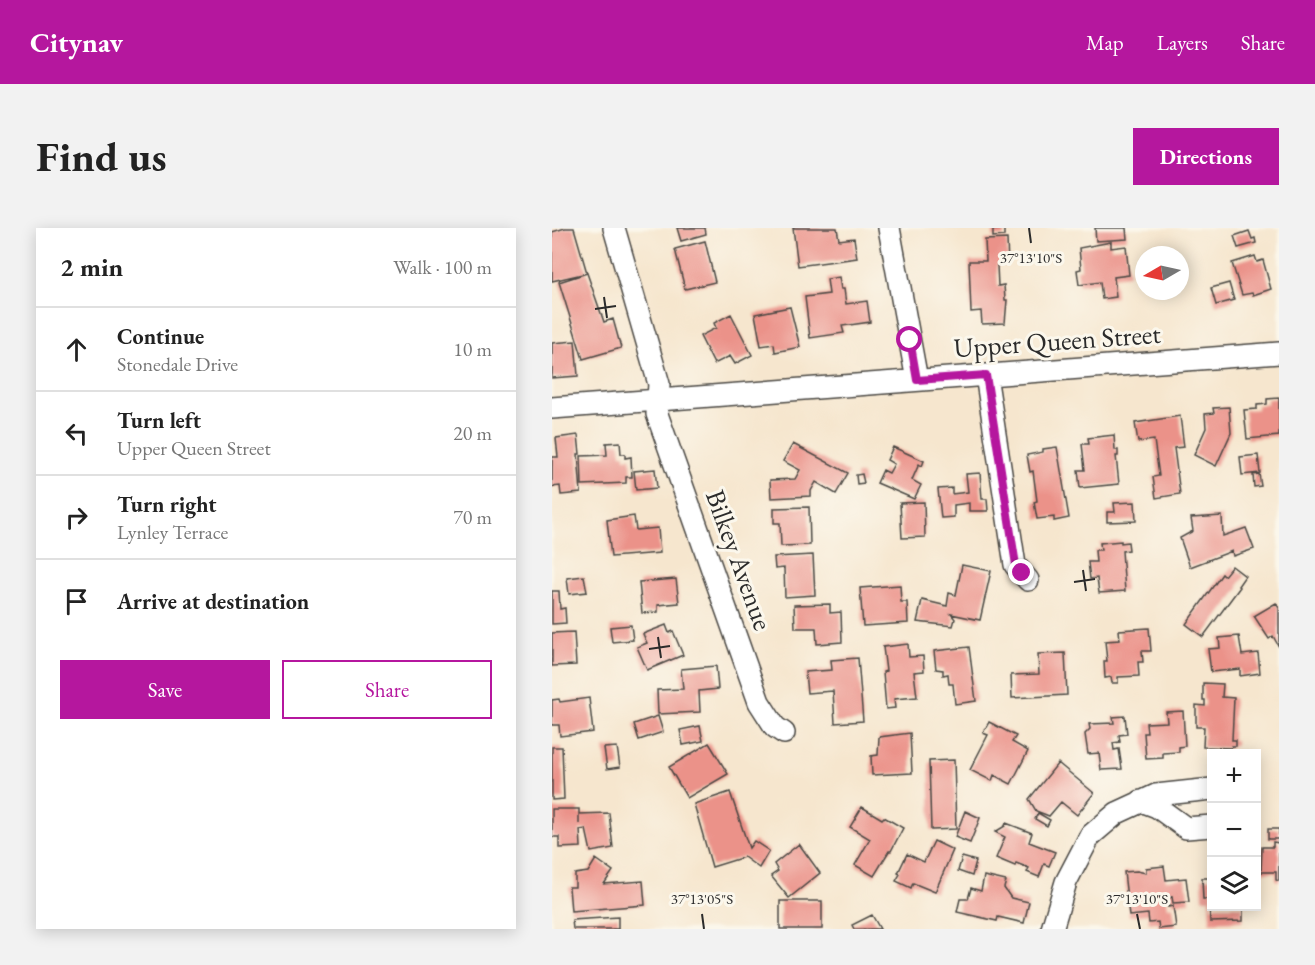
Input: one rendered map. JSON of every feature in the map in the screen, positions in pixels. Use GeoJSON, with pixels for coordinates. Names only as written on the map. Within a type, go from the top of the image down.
{"type":"FeatureCollection","features":[{"type":"Feature","properties":{"kind":"street","name":"Bilkey Avenue"},"geometry":{"type":"LineString","coordinates":[[614,228],[659,384],[657,414],[759,702],[775,727],[784,732]]}},
{"type":"Feature","properties":{"kind":"street"},"geometry":{"type":"LineString","coordinates":[[889,228],[917,380]]}},
{"type":"Feature","properties":{"kind":"street","name":"Upper Queen Street"},"geometry":{"type":"LineString","coordinates":[[552,408],[1279,353]]}},
{"type":"Feature","properties":{"kind":"street"},"geometry":{"type":"LineString","coordinates":[[986,375],[1016,565],[1028,580]]}},
{"type":"Feature","properties":{"kind":"street"},"geometry":{"type":"LineString","coordinates":[[1052,929],[1066,882],[1090,836],[1117,813],[1155,795],[1207,790]]}},
{"type":"Feature","properties":{"kind":"street"},"geometry":{"type":"LineString","coordinates":[[1141,801],[1157,807],[1186,828],[1207,826]]}},
{"type":"Feature","properties":{"kind":"building"},"geometry":{"type":"Polygon","coordinates":[[[574,228],[587,273],[552,281],[552,232],[574,228]]]}},
{"type":"Feature","properties":{"kind":"building"},"geometry":{"type":"Polygon","coordinates":[[[677,228],[705,228],[706,234],[681,241],[677,228]]]}},
{"type":"Feature","properties":{"kind":"building"},"geometry":{"type":"Polygon","coordinates":[[[793,228],[837,228],[839,240],[854,238],[857,258],[798,266],[793,228]]]}},
{"type":"Feature","properties":{"kind":"building"},"geometry":{"type":"Polygon","coordinates":[[[1095,228],[1126,228],[1127,239],[1096,241],[1095,228]]]}},
{"type":"Feature","properties":{"kind":"building"},"geometry":{"type":"Polygon","coordinates":[[[1004,229],[1004,236],[993,237],[993,230],[1004,229]]]}},
{"type":"Feature","properties":{"kind":"building"},"geometry":{"type":"Polygon","coordinates":[[[1249,231],[1256,243],[1238,248],[1234,236],[1249,231]]]}},
{"type":"Feature","properties":{"kind":"building"},"geometry":{"type":"Polygon","coordinates":[[[1007,239],[1008,264],[997,265],[998,286],[1004,285],[1005,300],[1007,300],[1005,323],[982,324],[981,311],[971,312],[969,261],[986,261],[985,240],[1007,239]]]}},
{"type":"Feature","properties":{"kind":"building"},"geometry":{"type":"Polygon","coordinates":[[[705,241],[715,282],[685,289],[675,249],[705,241]]]}},
{"type":"Feature","properties":{"kind":"building"},"geometry":{"type":"Polygon","coordinates":[[[1111,242],[1111,248],[1126,246],[1129,275],[1114,277],[1116,297],[1102,299],[1100,282],[1079,285],[1077,270],[1081,269],[1079,248],[1111,242]]]}},
{"type":"Feature","properties":{"kind":"building"},"geometry":{"type":"Polygon","coordinates":[[[1255,256],[1257,262],[1263,260],[1271,289],[1253,295],[1252,293],[1242,295],[1232,263],[1255,256]]]}},
{"type":"Feature","properties":{"kind":"building"},"geometry":{"type":"Polygon","coordinates":[[[587,273],[604,322],[613,319],[621,348],[583,359],[559,282],[587,273]]]}},
{"type":"Feature","properties":{"kind":"building"},"geometry":{"type":"Polygon","coordinates":[[[839,277],[841,289],[844,289],[846,304],[867,301],[870,322],[842,326],[844,333],[810,338],[805,297],[829,294],[827,279],[839,277]]]}},
{"type":"Feature","properties":{"kind":"building"},"geometry":{"type":"Polygon","coordinates":[[[1229,283],[1234,300],[1216,305],[1211,288],[1229,283]]]}},
{"type":"Feature","properties":{"kind":"building"},"geometry":{"type":"Polygon","coordinates":[[[790,307],[800,347],[775,352],[774,344],[761,346],[755,314],[790,307]]]}},
{"type":"Feature","properties":{"kind":"building"},"geometry":{"type":"Polygon","coordinates":[[[731,314],[752,355],[735,364],[730,356],[714,364],[700,336],[716,328],[714,323],[731,314]]]}},
{"type":"Feature","properties":{"kind":"building"},"geometry":{"type":"Polygon","coordinates":[[[575,341],[578,376],[552,378],[552,343],[575,341]]]}},
{"type":"Feature","properties":{"kind":"building"},"geometry":{"type":"Polygon","coordinates":[[[1279,398],[1279,436],[1247,439],[1244,410],[1257,409],[1257,405],[1267,404],[1267,399],[1279,398]]]}},
{"type":"Feature","properties":{"kind":"building"},"geometry":{"type":"Polygon","coordinates":[[[1229,407],[1231,433],[1216,466],[1194,455],[1206,428],[1205,414],[1214,413],[1213,408],[1229,407]]]}},
{"type":"Feature","properties":{"kind":"building"},"geometry":{"type":"Polygon","coordinates":[[[1180,416],[1184,447],[1174,448],[1180,494],[1156,498],[1153,477],[1159,476],[1154,440],[1138,442],[1135,423],[1180,416]]]}},
{"type":"Feature","properties":{"kind":"building"},"geometry":{"type":"Polygon","coordinates":[[[578,435],[581,493],[561,495],[560,486],[552,487],[552,457],[558,457],[556,438],[578,435]]]}},
{"type":"Feature","properties":{"kind":"building"},"geometry":{"type":"Polygon","coordinates":[[[1114,435],[1115,450],[1118,450],[1118,456],[1116,456],[1119,484],[1080,488],[1078,470],[1085,470],[1082,444],[1089,444],[1088,438],[1114,435]]]}},
{"type":"Feature","properties":{"kind":"building"},"geometry":{"type":"Polygon","coordinates":[[[620,442],[621,454],[625,454],[625,458],[631,457],[632,477],[626,477],[626,483],[582,485],[581,456],[607,455],[606,443],[620,442]]]}},
{"type":"Feature","properties":{"kind":"building"},"geometry":{"type":"Polygon","coordinates":[[[793,444],[848,473],[836,494],[816,482],[811,496],[771,498],[770,480],[795,479],[800,470],[783,461],[793,444]]]}},
{"type":"Feature","properties":{"kind":"building"},"geometry":{"type":"Polygon","coordinates":[[[893,447],[924,461],[922,466],[919,464],[912,480],[921,485],[914,499],[877,483],[883,470],[889,473],[894,464],[887,460],[893,447]]]}},
{"type":"Feature","properties":{"kind":"building"},"geometry":{"type":"Polygon","coordinates":[[[1057,447],[1069,518],[1054,521],[1054,517],[1037,519],[1033,471],[1030,472],[1027,455],[1057,447]]]}},
{"type":"Feature","properties":{"kind":"building"},"geometry":{"type":"Polygon","coordinates":[[[1258,455],[1260,473],[1242,475],[1240,457],[1258,455]]]}},
{"type":"Feature","properties":{"kind":"building"},"geometry":{"type":"Polygon","coordinates":[[[655,469],[657,488],[636,490],[634,471],[655,469]]]}},
{"type":"Feature","properties":{"kind":"building"},"geometry":{"type":"Polygon","coordinates":[[[980,473],[982,499],[987,499],[988,511],[969,511],[969,503],[954,505],[954,517],[941,518],[938,489],[952,488],[952,494],[968,492],[966,474],[980,473]]]}},
{"type":"Feature","properties":{"kind":"building"},"geometry":{"type":"Polygon","coordinates":[[[862,474],[864,483],[857,484],[856,475],[862,474]]]}},
{"type":"Feature","properties":{"kind":"building"},"geometry":{"type":"Polygon","coordinates":[[[1259,474],[1261,486],[1254,487],[1253,475],[1259,474]]]}},
{"type":"Feature","properties":{"kind":"building"},"geometry":{"type":"Polygon","coordinates":[[[924,502],[925,537],[902,538],[900,503],[924,502]]]}},
{"type":"Feature","properties":{"kind":"building"},"geometry":{"type":"Polygon","coordinates":[[[1135,502],[1136,521],[1107,522],[1107,512],[1115,512],[1114,503],[1135,502]]]}},
{"type":"Feature","properties":{"kind":"building"},"geometry":{"type":"Polygon","coordinates":[[[809,507],[810,545],[781,546],[780,523],[774,523],[774,508],[809,507]]]}},
{"type":"Feature","properties":{"kind":"building"},"geometry":{"type":"Polygon","coordinates":[[[634,516],[636,530],[658,528],[660,553],[611,557],[607,520],[634,516]]]}},
{"type":"Feature","properties":{"kind":"building"},"geometry":{"type":"Polygon","coordinates":[[[1222,516],[1223,536],[1246,528],[1254,549],[1233,556],[1232,551],[1190,567],[1180,538],[1193,531],[1191,518],[1222,516]]]}},
{"type":"Feature","properties":{"kind":"building"},"geometry":{"type":"Polygon","coordinates":[[[1121,541],[1121,543],[1128,542],[1129,550],[1122,551],[1125,591],[1099,593],[1097,578],[1090,579],[1088,562],[1096,562],[1095,550],[1101,550],[1100,543],[1121,541]]]}},
{"type":"Feature","properties":{"kind":"building"},"geometry":{"type":"Polygon","coordinates":[[[813,555],[815,595],[785,597],[784,568],[775,569],[774,557],[813,555]]]}},
{"type":"Feature","properties":{"kind":"building"},"geometry":{"type":"Polygon","coordinates":[[[962,565],[991,571],[980,620],[951,614],[955,619],[953,626],[917,622],[922,600],[947,606],[949,593],[956,595],[962,565]]]}},
{"type":"Feature","properties":{"kind":"building"},"geometry":{"type":"Polygon","coordinates":[[[1232,566],[1245,576],[1238,586],[1240,587],[1203,637],[1186,624],[1222,574],[1224,576],[1232,566]]]}},
{"type":"Feature","properties":{"kind":"building"},"geometry":{"type":"Polygon","coordinates":[[[584,576],[587,592],[569,594],[567,578],[584,576]]]}},
{"type":"Feature","properties":{"kind":"building"},"geometry":{"type":"Polygon","coordinates":[[[676,579],[679,603],[658,605],[658,612],[642,613],[639,582],[676,579]]]}},
{"type":"Feature","properties":{"kind":"building"},"geometry":{"type":"Polygon","coordinates":[[[900,585],[901,602],[907,602],[908,623],[863,626],[860,588],[900,585]]]}},
{"type":"Feature","properties":{"kind":"building"},"geometry":{"type":"Polygon","coordinates":[[[552,591],[559,591],[560,609],[565,608],[566,623],[552,624],[552,591]]]}},
{"type":"Feature","properties":{"kind":"building"},"geometry":{"type":"Polygon","coordinates":[[[1276,603],[1279,608],[1279,647],[1273,636],[1269,639],[1254,616],[1276,603]]]}},
{"type":"Feature","properties":{"kind":"building"},"geometry":{"type":"Polygon","coordinates":[[[830,604],[830,613],[841,612],[842,642],[817,644],[816,628],[795,628],[794,605],[830,604]]]}},
{"type":"Feature","properties":{"kind":"building"},"geometry":{"type":"Polygon","coordinates":[[[631,625],[633,640],[612,642],[610,627],[631,625]]]}},
{"type":"Feature","properties":{"kind":"building"},"geometry":{"type":"Polygon","coordinates":[[[666,625],[669,633],[673,631],[683,655],[647,670],[637,647],[647,643],[643,634],[666,625]]]}},
{"type":"Feature","properties":{"kind":"building"},"geometry":{"type":"Polygon","coordinates":[[[1149,628],[1151,651],[1142,651],[1143,662],[1138,662],[1139,676],[1118,677],[1118,683],[1112,683],[1111,677],[1105,678],[1104,661],[1107,661],[1105,641],[1120,640],[1119,630],[1149,628]]]}},
{"type":"Feature","properties":{"kind":"building"},"geometry":{"type":"Polygon","coordinates":[[[574,632],[576,665],[552,666],[552,633],[574,632]]]}},
{"type":"Feature","properties":{"kind":"building"},"geometry":{"type":"Polygon","coordinates":[[[1239,636],[1242,655],[1258,653],[1260,673],[1240,676],[1240,669],[1211,672],[1208,649],[1220,648],[1219,638],[1239,636]]]}},
{"type":"Feature","properties":{"kind":"building"},"geometry":{"type":"Polygon","coordinates":[[[908,644],[909,657],[923,656],[924,671],[914,672],[917,697],[894,699],[895,708],[886,709],[883,672],[886,671],[883,647],[908,644]]]}},
{"type":"Feature","properties":{"kind":"building"},"geometry":{"type":"Polygon","coordinates":[[[969,647],[976,701],[955,704],[953,684],[949,684],[948,674],[943,675],[943,670],[936,669],[934,651],[969,647]]]}},
{"type":"Feature","properties":{"kind":"building"},"geometry":{"type":"Polygon","coordinates":[[[1065,653],[1067,695],[1012,698],[1011,675],[1039,674],[1038,654],[1065,653]]]}},
{"type":"Feature","properties":{"kind":"building"},"geometry":{"type":"Polygon","coordinates":[[[858,658],[863,721],[835,723],[833,691],[807,693],[805,672],[832,670],[831,660],[858,658]]]}},
{"type":"Feature","properties":{"kind":"building"},"geometry":{"type":"Polygon","coordinates":[[[716,666],[718,689],[699,691],[700,712],[658,714],[657,690],[683,689],[681,669],[716,666]]]}},
{"type":"Feature","properties":{"kind":"building"},"geometry":{"type":"Polygon","coordinates":[[[1203,683],[1223,684],[1222,697],[1234,698],[1232,740],[1236,740],[1236,746],[1231,748],[1203,747],[1204,727],[1196,727],[1196,705],[1205,706],[1203,683]]]}},
{"type":"Feature","properties":{"kind":"building"},"geometry":{"type":"Polygon","coordinates":[[[589,698],[593,732],[560,736],[559,725],[552,725],[552,700],[559,699],[560,702],[589,698]]]}},
{"type":"Feature","properties":{"kind":"building"},"geometry":{"type":"Polygon","coordinates":[[[1183,711],[1185,746],[1179,747],[1179,752],[1163,753],[1163,758],[1146,759],[1144,733],[1147,733],[1146,723],[1167,722],[1166,712],[1183,711]]]}},
{"type":"Feature","properties":{"kind":"building"},"geometry":{"type":"Polygon","coordinates":[[[658,716],[663,732],[639,740],[634,724],[658,716]]]}},
{"type":"Feature","properties":{"kind":"building"},"geometry":{"type":"Polygon","coordinates":[[[1125,716],[1127,734],[1119,735],[1120,742],[1113,743],[1114,750],[1119,749],[1122,769],[1101,770],[1099,753],[1088,754],[1085,734],[1090,729],[1089,724],[1114,723],[1113,717],[1125,716]]]}},
{"type":"Feature","properties":{"kind":"building"},"geometry":{"type":"Polygon","coordinates":[[[989,722],[1016,736],[1012,742],[1028,751],[1011,784],[994,775],[992,781],[970,770],[988,735],[983,733],[989,722]]]}},
{"type":"Feature","properties":{"kind":"building"},"geometry":{"type":"Polygon","coordinates":[[[700,726],[703,741],[683,745],[680,730],[700,726]]]}},
{"type":"Feature","properties":{"kind":"building"},"geometry":{"type":"Polygon","coordinates":[[[910,733],[912,773],[872,775],[871,756],[878,755],[879,737],[910,733]]]}},
{"type":"Feature","properties":{"kind":"building"},"geometry":{"type":"Polygon","coordinates":[[[709,743],[728,774],[687,798],[669,767],[709,743]]]}},
{"type":"Feature","properties":{"kind":"building"},"geometry":{"type":"Polygon","coordinates":[[[552,747],[562,747],[564,799],[552,800],[552,747]]]}},
{"type":"Feature","properties":{"kind":"building"},"geometry":{"type":"Polygon","coordinates":[[[617,747],[620,767],[607,769],[604,748],[617,747]]]}},
{"type":"Feature","properties":{"kind":"building"},"geometry":{"type":"Polygon","coordinates":[[[954,760],[956,829],[931,830],[929,761],[954,760]]]}},
{"type":"Feature","properties":{"kind":"building"},"geometry":{"type":"Polygon","coordinates":[[[1058,763],[1094,793],[1077,815],[1061,802],[1049,816],[1036,811],[1029,799],[1058,763]]]}},
{"type":"Feature","properties":{"kind":"building"},"geometry":{"type":"Polygon","coordinates":[[[730,792],[749,848],[754,841],[769,851],[759,868],[744,857],[712,867],[694,804],[730,792]]]}},
{"type":"Feature","properties":{"kind":"building"},"geometry":{"type":"Polygon","coordinates":[[[862,807],[903,828],[874,876],[855,865],[870,839],[850,827],[862,807]]]}},
{"type":"Feature","properties":{"kind":"building"},"geometry":{"type":"Polygon","coordinates":[[[552,809],[579,809],[579,814],[609,813],[613,848],[591,852],[586,829],[580,830],[581,847],[559,848],[559,837],[552,837],[552,809]]]}},
{"type":"Feature","properties":{"kind":"building"},"geometry":{"type":"Polygon","coordinates":[[[965,811],[980,818],[970,843],[955,837],[965,811]]]}},
{"type":"Feature","properties":{"kind":"building"},"geometry":{"type":"Polygon","coordinates":[[[1038,813],[1050,820],[1047,826],[1035,819],[1038,813]]]}},
{"type":"Feature","properties":{"kind":"building"},"geometry":{"type":"Polygon","coordinates":[[[1006,823],[1032,833],[1029,842],[1055,852],[1049,866],[1044,864],[1039,877],[1027,872],[1029,868],[1016,863],[1015,866],[996,858],[1005,837],[995,832],[1006,823]]]}},
{"type":"Feature","properties":{"kind":"building"},"geometry":{"type":"Polygon","coordinates":[[[1268,829],[1279,829],[1279,839],[1268,839],[1268,829]]]}},
{"type":"Feature","properties":{"kind":"building"},"geometry":{"type":"Polygon","coordinates":[[[934,841],[953,850],[935,892],[913,883],[911,888],[896,881],[907,854],[924,862],[934,841]]]}},
{"type":"Feature","properties":{"kind":"building"},"geometry":{"type":"Polygon","coordinates":[[[1273,842],[1279,843],[1279,881],[1276,880],[1276,872],[1261,872],[1262,847],[1273,847],[1273,842]]]}},
{"type":"Feature","properties":{"kind":"building"},"geometry":{"type":"Polygon","coordinates":[[[799,844],[820,873],[789,898],[771,876],[778,871],[774,864],[799,844]]]}},
{"type":"Feature","properties":{"kind":"building"},"geometry":{"type":"Polygon","coordinates":[[[962,857],[976,861],[972,876],[958,871],[962,857]]]}},
{"type":"Feature","properties":{"kind":"building"},"geometry":{"type":"Polygon","coordinates":[[[596,859],[613,871],[604,884],[643,881],[645,905],[571,911],[569,887],[575,887],[575,874],[588,872],[596,859]]]}},
{"type":"Feature","properties":{"kind":"building"},"geometry":{"type":"Polygon","coordinates":[[[1164,866],[1166,880],[1186,878],[1189,902],[1173,903],[1172,897],[1167,898],[1168,907],[1173,906],[1176,927],[1159,929],[1158,922],[1149,923],[1148,914],[1129,916],[1124,872],[1146,873],[1146,868],[1164,866]]]}},
{"type":"Feature","properties":{"kind":"building"},"geometry":{"type":"Polygon","coordinates":[[[984,876],[1006,881],[1004,888],[1011,898],[1029,902],[1024,923],[998,917],[997,921],[957,912],[960,899],[968,899],[971,888],[981,891],[984,876]]]}},
{"type":"Feature","properties":{"kind":"building"},"geometry":{"type":"Polygon","coordinates":[[[1202,878],[1207,878],[1207,899],[1203,899],[1202,878]]]}},
{"type":"Feature","properties":{"kind":"building"},"geometry":{"type":"Polygon","coordinates":[[[780,901],[822,901],[822,929],[780,929],[780,901]]]}},
{"type":"Feature","properties":{"kind":"building"},"geometry":{"type":"Polygon","coordinates":[[[1210,911],[1243,911],[1243,921],[1210,922],[1210,911]]]}},
{"type":"Feature","properties":{"kind":"building"},"geometry":{"type":"Polygon","coordinates":[[[872,915],[880,929],[854,929],[852,925],[872,915]]]}},
{"type":"Feature","properties":{"kind":"building"},"geometry":{"type":"Polygon","coordinates":[[[618,917],[618,929],[573,929],[572,920],[618,917]]]}},
{"type":"Feature","properties":{"kind":"route"},"geometry":{"type":"LineString","coordinates":[[910,340],[917,380],[986,375],[1016,565],[1022,573]]}}]}
